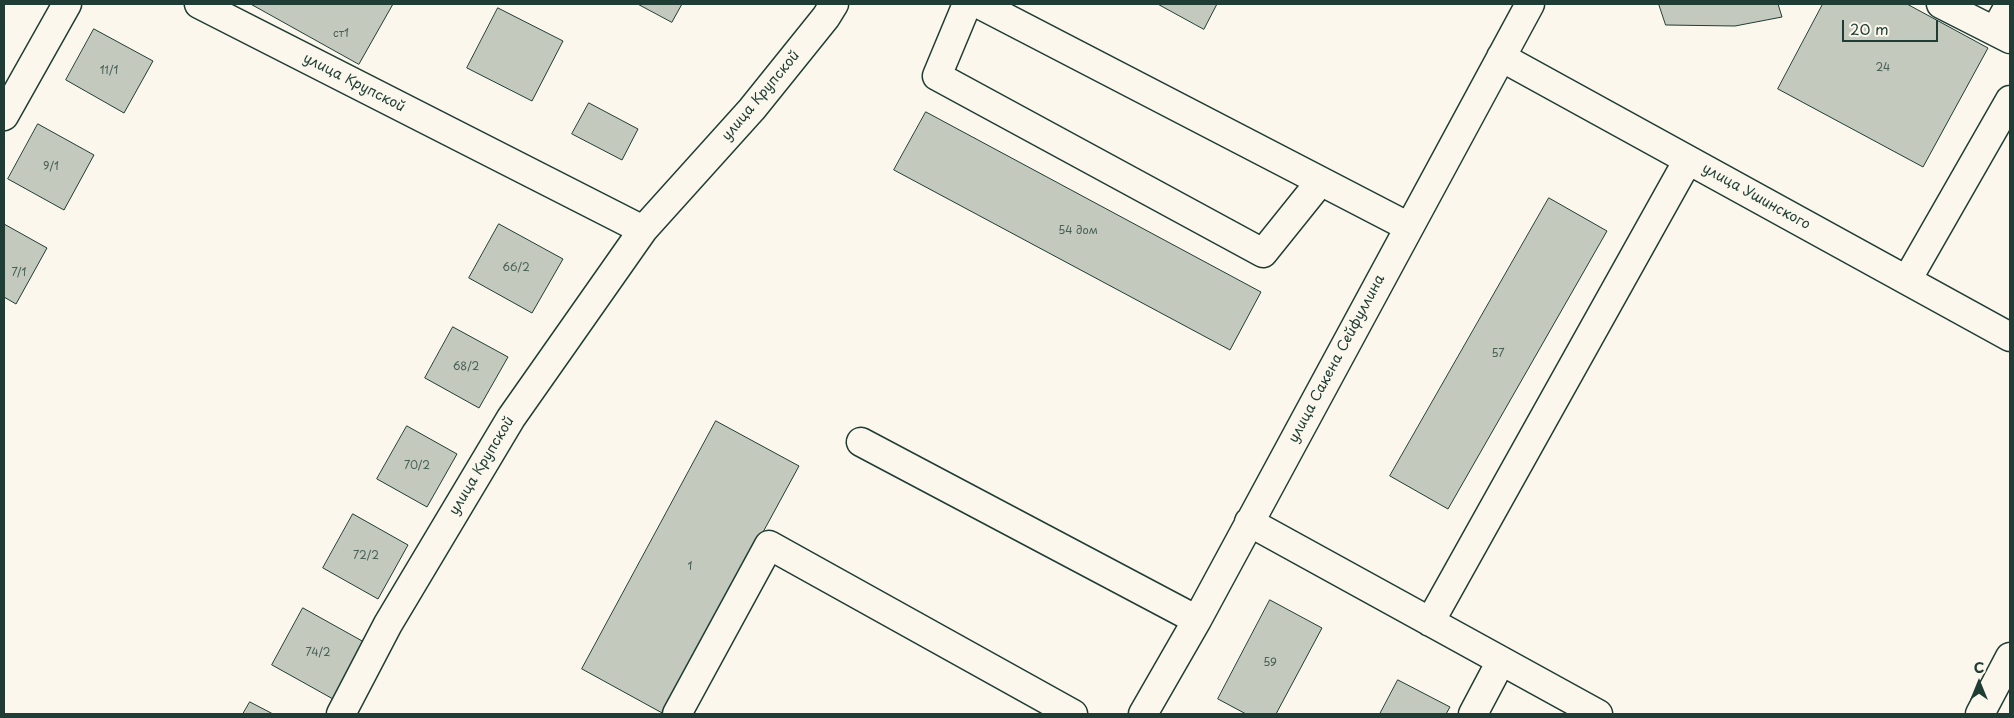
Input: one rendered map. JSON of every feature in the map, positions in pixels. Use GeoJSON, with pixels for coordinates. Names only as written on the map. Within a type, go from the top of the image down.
{"type":"FeatureCollection","features":[{"type":"Feature","properties":{"kind":"street"},"geometry":{"type":"LineString","coordinates":[[4,116],[67,4]]}},
{"type":"Feature","properties":{"kind":"street","name":"улица Крупской"},"geometry":{"type":"LineString","coordinates":[[199,4],[643,230]]}},
{"type":"Feature","properties":{"kind":"street","name":"улица Крупской"},"geometry":{"type":"LineString","coordinates":[[341,714],[388,624],[511,418],[643,230],[752,109],[826,17],[834,4]]}},
{"type":"Feature","properties":{"kind":"street"},"geometry":{"type":"LineString","coordinates":[[967,4],[937,76],[1263,253],[1320,182]]}},
{"type":"Feature","properties":{"kind":"street"},"geometry":{"type":"LineString","coordinates":[[980,4],[1409,228]]}},
{"type":"Feature","properties":{"kind":"street","name":"улица Сакена Сейфуллина"},"geometry":{"type":"LineString","coordinates":[[1143,714],[1197,620],[1530,4]]}},
{"type":"Feature","properties":{"kind":"street"},"geometry":{"type":"LineString","coordinates":[[1941,4],[2003,35],[2010,4]]}},
{"type":"Feature","properties":{"kind":"street","name":"улица Ушинского"},"geometry":{"type":"LineString","coordinates":[[1501,57],[2010,337]]}},
{"type":"Feature","properties":{"kind":"street"},"geometry":{"type":"LineString","coordinates":[[1907,280],[2010,100]]}},
{"type":"Feature","properties":{"kind":"street"},"geometry":{"type":"LineString","coordinates":[[1430,622],[1688,160]]}},
{"type":"Feature","properties":{"kind":"street"},"geometry":{"type":"LineString","coordinates":[[861,442],[1197,620]]}},
{"type":"Feature","properties":{"kind":"street"},"geometry":{"type":"LineString","coordinates":[[1249,522],[1598,714]]}},
{"type":"Feature","properties":{"kind":"street"},"geometry":{"type":"LineString","coordinates":[[677,714],[769,544],[1073,714]]}},
{"type":"Feature","properties":{"kind":"street"},"geometry":{"type":"LineString","coordinates":[[1980,714],[2010,657]]}},
{"type":"Feature","properties":{"kind":"street"},"geometry":{"type":"LineString","coordinates":[[1473,714],[1501,661]]}},
{"type":"Feature","properties":{"kind":"building"},"geometry":{"type":"Polygon","coordinates":[[[251,4],[393,4],[359,64],[251,4]]]}},
{"type":"Feature","properties":{"kind":"building"},"geometry":{"type":"Polygon","coordinates":[[[638,4],[682,4],[672,22],[638,4]]]}},
{"type":"Feature","properties":{"kind":"building"},"geometry":{"type":"Polygon","coordinates":[[[1158,4],[1217,4],[1204,29],[1158,4]]]}},
{"type":"Feature","properties":{"kind":"building"},"geometry":{"type":"Polygon","coordinates":[[[1659,4],[1778,4],[1782,17],[1735,26],[1666,25],[1659,4]]]}},
{"type":"Feature","properties":{"kind":"building"},"geometry":{"type":"Polygon","coordinates":[[[1823,4],[1907,4],[1988,48],[1923,167],[1778,89],[1823,4]]]}},
{"type":"Feature","properties":{"kind":"building"},"geometry":{"type":"Polygon","coordinates":[[[498,8],[563,41],[532,101],[467,68],[498,8]]]}},
{"type":"Feature","properties":{"kind":"building"},"geometry":{"type":"Polygon","coordinates":[[[94,29],[153,61],[124,113],[66,80],[94,29]]]}},
{"type":"Feature","properties":{"kind":"building"},"geometry":{"type":"Polygon","coordinates":[[[589,103],[638,129],[622,160],[572,134],[589,103]]]}},
{"type":"Feature","properties":{"kind":"building"},"geometry":{"type":"Polygon","coordinates":[[[926,112],[1261,292],[1230,350],[894,170],[926,112]]]}},
{"type":"Feature","properties":{"kind":"building"},"geometry":{"type":"Polygon","coordinates":[[[38,124],[94,155],[64,210],[8,179],[38,124]]]}},
{"type":"Feature","properties":{"kind":"building"},"geometry":{"type":"Polygon","coordinates":[[[1549,198],[1607,231],[1448,509],[1390,476],[1549,198]]]}},
{"type":"Feature","properties":{"kind":"building"},"geometry":{"type":"Polygon","coordinates":[[[4,224],[47,248],[16,304],[4,297],[4,224]]]}},
{"type":"Feature","properties":{"kind":"building"},"geometry":{"type":"Polygon","coordinates":[[[499,224],[563,259],[532,313],[469,278],[499,224]]]}},
{"type":"Feature","properties":{"kind":"building"},"geometry":{"type":"Polygon","coordinates":[[[453,327],[508,357],[479,408],[425,378],[453,327]]]}},
{"type":"Feature","properties":{"kind":"building"},"geometry":{"type":"Polygon","coordinates":[[[716,421],[799,466],[664,714],[582,669],[716,421]]]}},
{"type":"Feature","properties":{"kind":"building"},"geometry":{"type":"Polygon","coordinates":[[[407,426],[457,454],[427,507],[377,479],[407,426]]]}},
{"type":"Feature","properties":{"kind":"building"},"geometry":{"type":"Polygon","coordinates":[[[353,514],[408,545],[378,599],[323,568],[353,514]]]}},
{"type":"Feature","properties":{"kind":"building"},"geometry":{"type":"Polygon","coordinates":[[[1270,600],[1322,628],[1276,714],[1246,714],[1218,699],[1270,600]]]}},
{"type":"Feature","properties":{"kind":"building"},"geometry":{"type":"Polygon","coordinates":[[[303,608],[364,642],[333,699],[272,665],[303,608]]]}},
{"type":"Feature","properties":{"kind":"building"},"geometry":{"type":"Polygon","coordinates":[[[1398,680],[1450,707],[1446,714],[1380,714],[1398,680]]]}},
{"type":"Feature","properties":{"kind":"building"},"geometry":{"type":"Polygon","coordinates":[[[250,702],[273,714],[243,714],[250,702]]]}}]}
